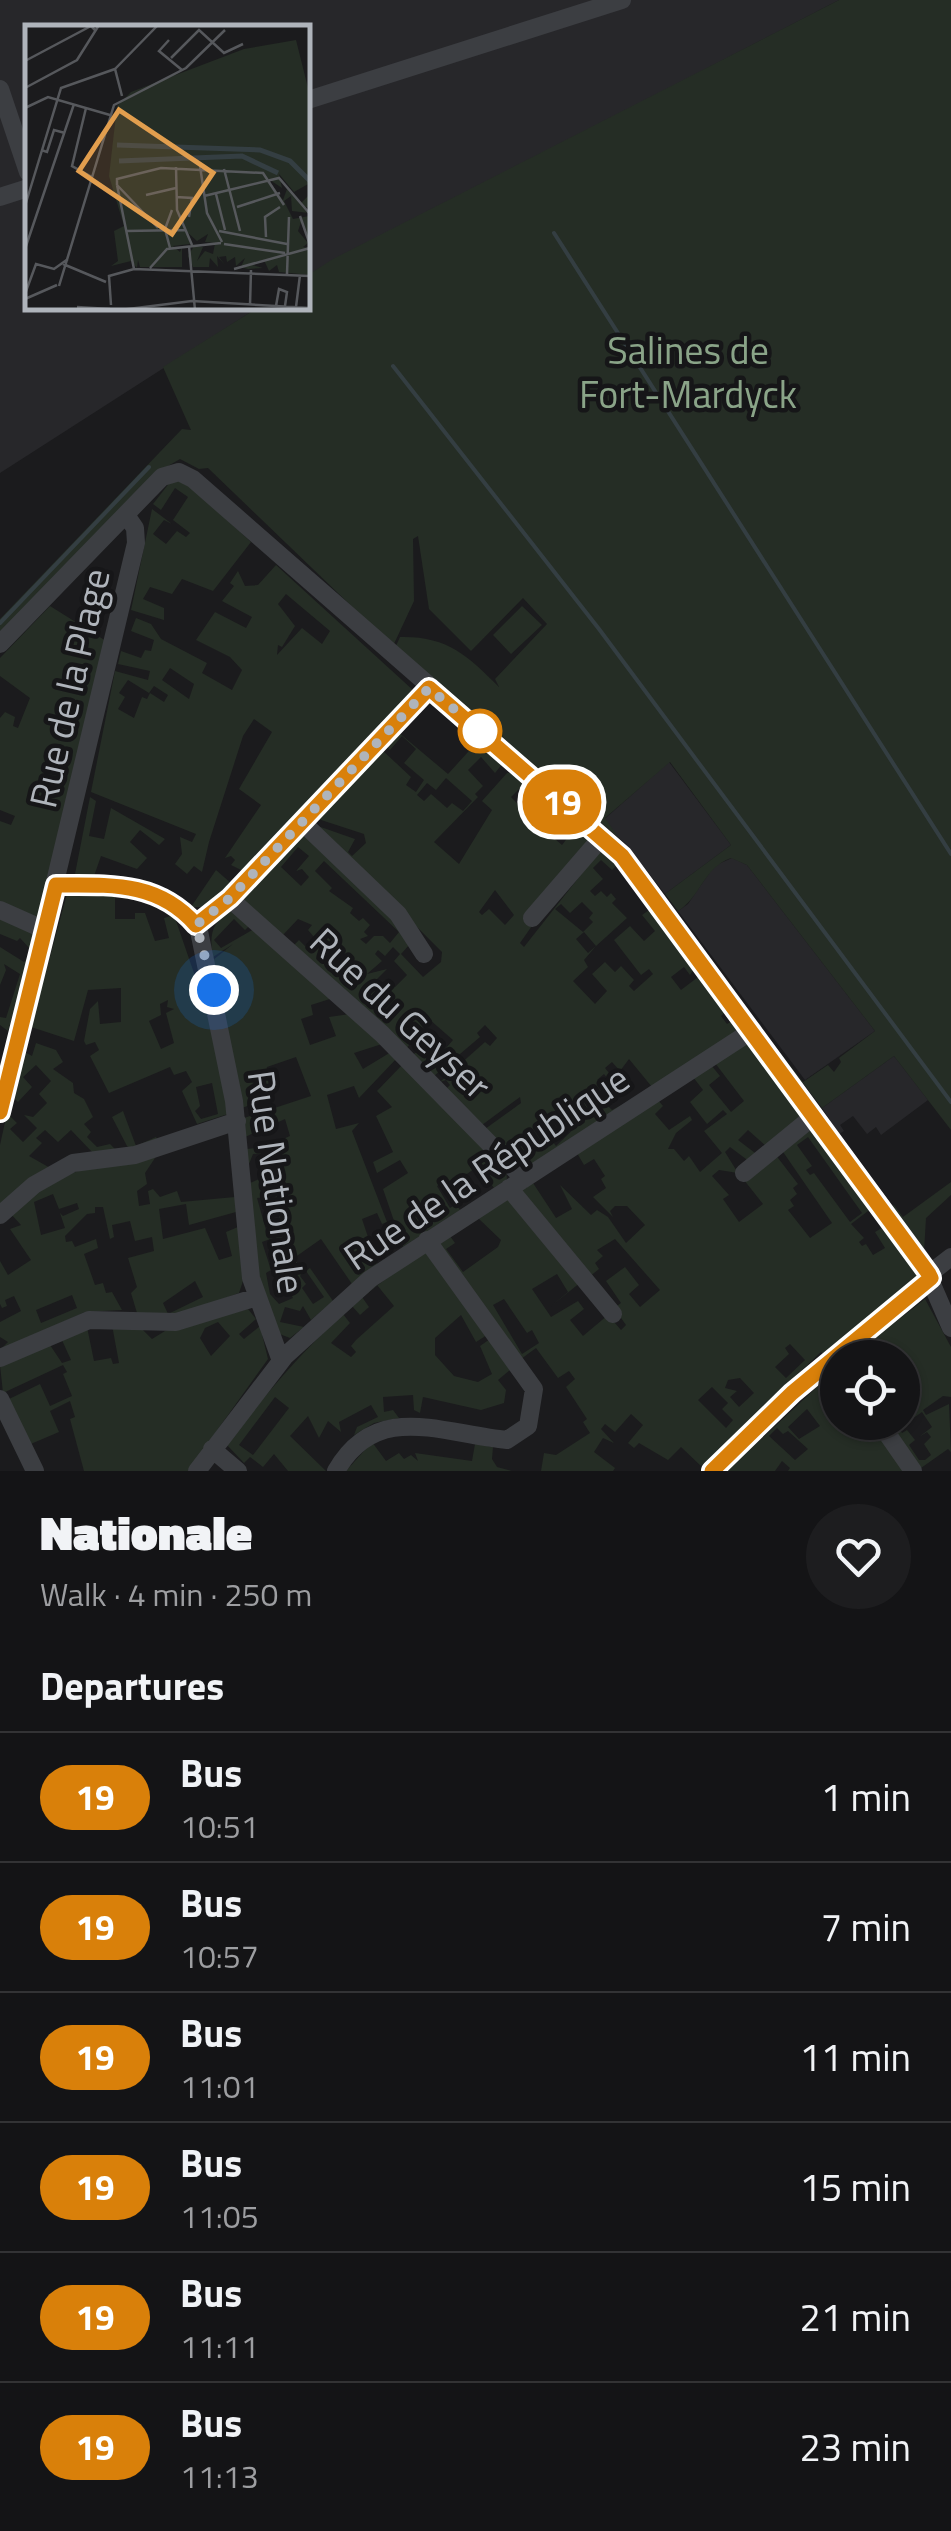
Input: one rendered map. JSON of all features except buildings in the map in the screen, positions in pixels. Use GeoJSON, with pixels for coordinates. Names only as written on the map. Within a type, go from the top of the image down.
{"type":"FeatureCollection","features":[{"type":"Feature","properties":{"kind":"street"},"geometry":{"type":"LineString","coordinates":[[310,99],[622,0]]}},
{"type":"Feature","properties":{"kind":"street"},"geometry":{"type":"LineString","coordinates":[[0,88],[25,163]]}},
{"type":"Feature","properties":{"kind":"street"},"geometry":{"type":"LineString","coordinates":[[0,197],[25,189]]}},
{"type":"Feature","properties":{"kind":"street"},"geometry":{"type":"LineString","coordinates":[[0,644],[166,474],[179,472],[189,476],[602,837],[638,875],[930,1276],[951,1328]]}},
{"type":"Feature","properties":{"kind":"street","name":"Rue de la Plage"},"geometry":{"type":"LineString","coordinates":[[0,1112],[136,543],[136,528],[126,515]]}},
{"type":"Feature","properties":{"kind":"street"},"geometry":{"type":"LineString","coordinates":[[56,885],[137,886],[163,899],[196,925],[230,898],[429,688]]}},
{"type":"Feature","properties":{"kind":"street"},"geometry":{"type":"LineString","coordinates":[[302,822],[398,914],[424,954]]}},
{"type":"Feature","properties":{"kind":"street"},"geometry":{"type":"LineString","coordinates":[[532,918],[602,837]]}},
{"type":"Feature","properties":{"kind":"street","name":"Rue du Geyser"},"geometry":{"type":"LineString","coordinates":[[230,898],[382,1034],[516,1184],[614,1314]]}},
{"type":"Feature","properties":{"kind":"street"},"geometry":{"type":"LineString","coordinates":[[0,910],[45,930]]}},
{"type":"Feature","properties":{"kind":"street","name":"Rue Nationale"},"geometry":{"type":"LineString","coordinates":[[196,925],[223,1032],[250,1268],[281,1360]]}},
{"type":"Feature","properties":{"kind":"street","name":"Rue de la République"},"geometry":{"type":"LineString","coordinates":[[197,1471],[281,1360],[370,1279],[752,1030]]}},
{"type":"Feature","properties":{"kind":"street"},"geometry":{"type":"LineString","coordinates":[[744,1173],[815,1115]]}},
{"type":"Feature","properties":{"kind":"street"},"geometry":{"type":"LineString","coordinates":[[0,1214],[34,1185],[78,1161],[135,1155],[236,1120]]}},
{"type":"Feature","properties":{"kind":"street"},"geometry":{"type":"LineString","coordinates":[[336,1471],[361,1440],[390,1427],[419,1427],[507,1440],[528,1426],[534,1389],[427,1240]]}},
{"type":"Feature","properties":{"kind":"street"},"geometry":{"type":"LineString","coordinates":[[858,1340],[951,1257]]}},
{"type":"Feature","properties":{"kind":"street"},"geometry":{"type":"LineString","coordinates":[[0,1358],[89,1320],[176,1322],[257,1297]]}},
{"type":"Feature","properties":{"kind":"street"},"geometry":{"type":"LineString","coordinates":[[712,1471],[820,1374]]}},
{"type":"Feature","properties":{"kind":"street"},"geometry":{"type":"LineString","coordinates":[[0,1399],[35,1471]]}},
{"type":"Feature","properties":{"kind":"street"},"geometry":{"type":"LineString","coordinates":[[890,1440],[912,1471]]}},
{"type":"Feature","properties":{"kind":"street"},"geometry":{"type":"LineString","coordinates":[[212,1449],[238,1471]]}},
{"type":"Feature","properties":{"kind":"shaded area"},"geometry":{"type":"Polygon","coordinates":[[[0,0],[839,0],[310,274],[310,25],[25,25],[25,310],[254,310],[0,473],[0,0]]]}},
{"type":"Feature","properties":{"kind":"shaded area"},"geometry":{"type":"Polygon","coordinates":[[[669,762],[731,845],[665,894],[625,843],[600,823],[669,762]]]}},
{"type":"Feature","properties":{"kind":"shaded area"},"geometry":{"type":"Polygon","coordinates":[[[732,858],[747,865],[875,1031],[805,1080],[678,911],[688,904],[714,866],[732,858]]]}},
{"type":"Feature","properties":{"kind":"shaded area"},"geometry":{"type":"Polygon","coordinates":[[[894,1056],[928,1100],[881,1135],[876,1127],[867,1134],[853,1116],[840,1125],[844,1131],[839,1134],[822,1108],[894,1056]]]}},
{"type":"Feature","properties":{"kind":"green space","name":"Salines de Fort-Mardyck"},"geometry":{"type":"Polygon","coordinates":[[[839,0],[951,0],[951,1130],[894,1056],[822,1108],[803,1083],[799,1085],[763,1031],[803,1082],[828,1065],[834,1072],[841,1062],[839,1058],[875,1031],[747,865],[731,858],[722,863],[678,911],[665,894],[731,845],[670,762],[605,818],[618,837],[395,648],[400,637],[444,644],[466,657],[499,687],[495,679],[547,624],[523,598],[471,651],[429,609],[418,536],[413,539],[414,601],[393,646],[208,468],[199,469],[180,459],[163,469],[0,634],[0,619],[182,429],[191,430],[163,367],[254,310],[310,310],[310,274],[839,0]]]}},
{"type":"Feature","properties":{"kind":"green space"},"geometry":{"type":"Polygon","coordinates":[[[174,477],[184,480],[251,542],[213,591],[182,579],[172,594],[150,587],[143,599],[164,608],[164,620],[131,610],[152,509],[172,524],[164,520],[153,534],[166,544],[177,531],[186,537],[190,533],[173,520],[188,497],[175,488],[161,510],[153,504],[174,477]]]}},
{"type":"Feature","properties":{"kind":"green space"},"geometry":{"type":"Polygon","coordinates":[[[276,565],[414,691],[243,871],[231,865],[235,860],[231,856],[225,858],[261,805],[239,789],[272,732],[254,719],[243,736],[202,872],[194,866],[187,874],[175,864],[182,854],[180,837],[192,842],[196,834],[91,792],[115,671],[148,680],[150,671],[118,664],[121,651],[141,658],[145,650],[151,651],[154,640],[131,631],[136,618],[151,624],[161,639],[207,663],[202,673],[232,690],[242,670],[230,657],[196,640],[215,612],[246,628],[252,617],[222,601],[234,586],[230,583],[238,571],[245,586],[258,585],[276,565]],[[286,594],[278,604],[295,626],[282,647],[278,645],[277,655],[302,628],[322,644],[330,631],[286,594]],[[170,668],[162,680],[189,699],[194,684],[170,668]],[[128,680],[119,693],[125,697],[118,709],[134,718],[142,697],[147,699],[150,693],[164,702],[168,695],[154,686],[149,693],[128,680]]]}},
{"type":"Feature","properties":{"kind":"green space"},"geometry":{"type":"Polygon","coordinates":[[[50,606],[106,641],[39,923],[0,904],[0,821],[11,825],[15,816],[0,810],[0,718],[5,712],[15,717],[13,726],[18,728],[30,698],[0,676],[0,658],[50,606]]]}},
{"type":"Feature","properties":{"kind":"green space"},"geometry":{"type":"Polygon","coordinates":[[[522,606],[542,625],[511,654],[493,635],[522,606]]]}},
{"type":"Feature","properties":{"kind":"green space"},"geometry":{"type":"Polygon","coordinates":[[[398,732],[448,774],[478,741],[503,763],[495,773],[481,757],[468,770],[483,786],[475,794],[478,797],[434,842],[459,864],[492,810],[482,801],[507,773],[515,773],[589,835],[590,843],[520,943],[524,947],[602,848],[618,864],[612,870],[601,860],[593,868],[603,879],[590,891],[595,896],[601,891],[607,897],[611,893],[616,899],[612,903],[627,918],[584,960],[588,967],[573,981],[595,1004],[607,991],[592,974],[605,962],[615,972],[621,966],[634,980],[629,986],[634,991],[653,974],[649,969],[641,975],[614,940],[630,926],[644,941],[655,931],[642,915],[652,908],[696,966],[690,975],[684,967],[671,977],[681,990],[702,974],[728,1010],[721,1016],[727,1024],[734,1020],[735,1033],[652,1087],[629,1059],[620,1071],[612,1062],[605,1068],[622,1089],[618,1092],[604,1074],[597,1080],[608,1085],[596,1094],[612,1110],[631,1100],[532,1165],[521,1164],[485,1129],[521,1103],[520,1097],[482,1125],[446,1089],[450,1085],[446,1080],[440,1082],[485,1042],[490,1046],[497,1038],[485,1025],[477,1033],[480,1037],[434,1076],[412,1055],[428,1045],[440,1055],[453,1040],[429,1019],[406,1049],[293,946],[299,940],[305,946],[314,937],[308,930],[312,925],[298,919],[282,936],[244,902],[243,893],[304,831],[390,913],[410,944],[401,954],[423,977],[441,962],[442,952],[315,825],[355,839],[348,852],[352,856],[366,843],[364,834],[315,818],[381,749],[411,777],[406,785],[416,792],[424,780],[404,763],[416,749],[402,736],[390,750],[385,745],[398,732]],[[446,778],[436,790],[427,783],[417,795],[424,801],[431,794],[447,808],[452,803],[463,811],[472,801],[446,778]],[[520,788],[511,797],[531,818],[526,824],[535,832],[541,827],[562,845],[572,832],[520,788]],[[298,847],[281,867],[301,886],[309,877],[302,869],[296,871],[309,856],[298,847]],[[324,861],[315,871],[332,888],[329,891],[353,908],[350,913],[370,925],[364,932],[368,936],[360,939],[366,944],[374,936],[383,936],[390,943],[399,932],[324,861]],[[495,890],[479,912],[482,915],[489,909],[505,925],[514,915],[495,890]],[[582,902],[570,913],[561,904],[555,909],[583,932],[593,922],[589,918],[593,913],[582,902]],[[584,932],[576,939],[588,953],[596,946],[584,932]],[[393,947],[385,956],[378,950],[375,954],[382,961],[367,974],[387,969],[376,980],[384,988],[390,983],[395,987],[407,975],[394,961],[400,954],[393,947]],[[344,953],[330,965],[353,986],[365,976],[344,953]],[[573,1105],[540,1125],[556,1146],[584,1119],[573,1105]]]}},
{"type":"Feature","properties":{"kind":"green space"},"geometry":{"type":"Polygon","coordinates":[[[90,797],[96,801],[89,836],[104,839],[111,808],[165,839],[159,845],[140,830],[130,842],[147,858],[137,869],[101,856],[94,876],[75,874],[90,797]]]}},
{"type":"Feature","properties":{"kind":"green space"},"geometry":{"type":"Polygon","coordinates":[[[216,870],[232,884],[205,907],[191,907],[216,870]]]}},
{"type":"Feature","properties":{"kind":"green space"},"geometry":{"type":"Polygon","coordinates":[[[115,892],[115,919],[135,919],[135,913],[145,913],[155,941],[169,938],[164,918],[174,915],[215,1034],[228,1114],[197,1124],[182,1091],[192,1082],[186,1071],[174,1075],[170,1067],[109,1093],[90,1056],[99,1050],[95,1042],[86,1045],[84,1041],[90,1009],[98,1001],[100,1024],[121,1022],[121,988],[88,990],[74,1041],[31,1027],[67,894],[115,892]],[[168,1000],[160,1004],[161,1015],[149,1021],[161,1049],[174,1043],[166,1013],[174,1009],[167,1007],[168,1000]],[[212,1083],[196,1087],[200,1106],[195,1111],[201,1119],[218,1114],[212,1083]]]}},
{"type":"Feature","properties":{"kind":"green space"},"geometry":{"type":"Polygon","coordinates":[[[230,910],[250,925],[245,930],[234,919],[214,940],[221,948],[254,929],[333,998],[311,1005],[313,1015],[301,1019],[310,1045],[336,1036],[329,1017],[350,1014],[382,1044],[354,1053],[363,1069],[391,1052],[397,1058],[359,1098],[354,1086],[327,1095],[336,1129],[359,1123],[352,1131],[387,1222],[382,1224],[377,1213],[362,1219],[377,1264],[352,1284],[321,1239],[294,1258],[303,1272],[300,1276],[306,1284],[302,1288],[313,1304],[324,1297],[306,1271],[310,1268],[333,1301],[311,1320],[303,1306],[300,1311],[285,1307],[280,1322],[304,1327],[290,1338],[277,1333],[257,1274],[250,1183],[273,1173],[276,1153],[253,1154],[247,1169],[247,1149],[282,1145],[281,1140],[290,1136],[285,1119],[245,1137],[244,1118],[311,1096],[296,1057],[267,1067],[265,1078],[270,1081],[263,1100],[242,1108],[213,960],[233,944],[213,957],[212,949],[213,930],[230,910]],[[275,1196],[257,1198],[266,1230],[281,1227],[275,1196]],[[276,1237],[262,1242],[271,1270],[266,1273],[270,1294],[279,1304],[293,1298],[280,1276],[292,1272],[287,1247],[279,1249],[276,1237]]]}},
{"type":"Feature","properties":{"kind":"green space"},"geometry":{"type":"Polygon","coordinates":[[[0,915],[37,934],[32,951],[20,938],[17,941],[0,934],[0,915]]]}},
{"type":"Feature","properties":{"kind":"green space"},"geometry":{"type":"Polygon","coordinates":[[[0,947],[24,962],[32,951],[8,1031],[0,1025],[0,1017],[6,1018],[20,974],[4,964],[6,970],[0,985],[0,947]]]}},
{"type":"Feature","properties":{"kind":"green space"},"geometry":{"type":"Polygon","coordinates":[[[36,1043],[56,1050],[63,1062],[53,1069],[73,1083],[74,1093],[84,1099],[93,1117],[84,1124],[91,1132],[87,1137],[97,1147],[110,1144],[117,1151],[93,1153],[71,1130],[58,1142],[45,1130],[36,1138],[42,1143],[29,1156],[52,1169],[0,1208],[0,1145],[7,1113],[17,1123],[10,1129],[23,1142],[37,1128],[24,1115],[33,1117],[47,1103],[39,1094],[51,1081],[36,1065],[23,1077],[32,1087],[18,1102],[12,1096],[23,1051],[32,1056],[36,1043]]]}},
{"type":"Feature","properties":{"kind":"green space"},"geometry":{"type":"Polygon","coordinates":[[[743,1044],[752,1046],[805,1116],[767,1147],[748,1130],[738,1140],[759,1156],[750,1162],[730,1147],[725,1152],[738,1173],[719,1170],[712,1176],[729,1195],[723,1199],[739,1222],[763,1204],[744,1180],[775,1154],[798,1184],[793,1188],[797,1194],[790,1200],[794,1206],[788,1210],[810,1238],[832,1223],[781,1149],[811,1124],[872,1208],[851,1224],[864,1238],[859,1242],[862,1246],[866,1244],[873,1255],[885,1248],[875,1232],[885,1226],[918,1270],[917,1277],[842,1340],[820,1340],[820,1353],[701,1466],[681,1447],[668,1460],[639,1443],[634,1448],[628,1443],[643,1425],[631,1414],[615,1432],[605,1424],[601,1429],[614,1443],[603,1438],[594,1452],[615,1468],[613,1471],[541,1471],[544,1453],[556,1455],[590,1433],[583,1422],[587,1419],[566,1387],[575,1379],[569,1371],[558,1378],[536,1348],[521,1359],[437,1245],[450,1236],[455,1243],[446,1249],[463,1272],[498,1247],[501,1240],[478,1218],[511,1198],[581,1282],[550,1307],[568,1292],[557,1274],[532,1289],[551,1317],[578,1301],[584,1309],[570,1320],[583,1336],[608,1315],[621,1330],[626,1325],[614,1308],[621,1303],[606,1281],[625,1267],[639,1285],[629,1294],[640,1307],[660,1290],[615,1239],[597,1250],[603,1256],[595,1263],[599,1269],[589,1277],[518,1192],[533,1183],[556,1218],[572,1209],[560,1185],[591,1215],[597,1210],[608,1217],[626,1243],[645,1225],[627,1206],[615,1206],[610,1211],[613,1217],[593,1197],[606,1188],[601,1179],[605,1176],[594,1159],[584,1165],[577,1153],[658,1100],[663,1106],[655,1114],[669,1130],[690,1116],[692,1120],[676,1133],[668,1149],[674,1149],[684,1161],[689,1156],[700,1172],[722,1153],[704,1131],[727,1114],[723,1110],[707,1124],[690,1102],[703,1090],[693,1077],[711,1065],[720,1076],[709,1085],[731,1112],[744,1101],[715,1063],[743,1044]],[[808,1137],[797,1145],[812,1166],[806,1170],[810,1175],[814,1173],[850,1222],[862,1213],[808,1137]],[[504,1299],[493,1305],[522,1354],[539,1343],[532,1330],[527,1333],[504,1299]],[[790,1344],[785,1348],[789,1354],[775,1367],[786,1378],[805,1360],[790,1344]],[[740,1378],[728,1380],[725,1388],[737,1391],[730,1397],[739,1407],[754,1393],[740,1378]],[[712,1387],[698,1400],[726,1428],[733,1420],[722,1409],[728,1403],[712,1387]]]}},
{"type":"Feature","properties":{"kind":"green space"},"geometry":{"type":"Polygon","coordinates":[[[403,1064],[506,1171],[507,1179],[494,1188],[478,1166],[453,1184],[459,1195],[452,1199],[442,1183],[437,1186],[450,1208],[456,1204],[460,1210],[403,1247],[383,1189],[408,1173],[400,1160],[377,1173],[373,1162],[393,1152],[376,1116],[392,1107],[377,1091],[403,1064]]]}},
{"type":"Feature","properties":{"kind":"green space"},"geometry":{"type":"Polygon","coordinates":[[[123,1111],[136,1146],[156,1137],[158,1141],[130,1148],[127,1146],[112,1117],[123,1111]]]}},
{"type":"Feature","properties":{"kind":"green space"},"geometry":{"type":"Polygon","coordinates":[[[157,1155],[145,1173],[147,1184],[137,1191],[139,1206],[150,1204],[148,1191],[153,1189],[160,1197],[177,1191],[181,1202],[235,1197],[236,1212],[189,1225],[186,1204],[159,1209],[163,1239],[205,1228],[219,1260],[232,1256],[226,1232],[238,1227],[243,1281],[239,1293],[179,1315],[137,1313],[131,1293],[137,1287],[128,1258],[154,1251],[152,1237],[135,1241],[130,1221],[112,1225],[114,1237],[110,1239],[103,1207],[95,1207],[95,1213],[87,1214],[65,1236],[66,1242],[72,1241],[75,1247],[96,1239],[98,1248],[84,1254],[95,1285],[103,1283],[106,1293],[112,1292],[122,1310],[85,1312],[0,1350],[8,1342],[0,1337],[0,1322],[21,1311],[14,1296],[5,1300],[7,1306],[2,1308],[0,1304],[0,1261],[8,1275],[31,1260],[10,1229],[21,1225],[10,1213],[43,1187],[78,1171],[157,1155]],[[53,1194],[34,1202],[41,1235],[65,1228],[60,1213],[63,1216],[79,1209],[77,1203],[59,1209],[53,1194]],[[195,1281],[163,1303],[168,1314],[203,1297],[195,1281]],[[72,1295],[36,1310],[41,1323],[77,1308],[72,1295]]]}},
{"type":"Feature","properties":{"kind":"green space"},"geometry":{"type":"Polygon","coordinates":[[[951,1182],[951,1195],[926,1218],[924,1252],[890,1208],[894,1205],[903,1217],[951,1182]]]}},
{"type":"Feature","properties":{"kind":"green space"},"geometry":{"type":"Polygon","coordinates":[[[428,1250],[487,1335],[476,1342],[461,1315],[435,1338],[435,1355],[454,1376],[478,1382],[492,1374],[480,1346],[490,1339],[510,1370],[498,1380],[506,1390],[504,1403],[481,1410],[423,1397],[420,1413],[414,1410],[413,1395],[383,1397],[384,1412],[393,1410],[399,1418],[374,1423],[354,1435],[357,1427],[378,1417],[371,1405],[339,1422],[341,1432],[328,1421],[319,1438],[308,1416],[290,1436],[326,1471],[288,1471],[274,1454],[263,1467],[250,1457],[244,1463],[227,1445],[249,1417],[294,1363],[343,1314],[350,1323],[331,1343],[351,1357],[356,1352],[351,1346],[356,1340],[394,1306],[378,1286],[428,1250]],[[275,1397],[239,1445],[253,1455],[289,1408],[275,1397]]]}},
{"type":"Feature","properties":{"kind":"green space"},"geometry":{"type":"Polygon","coordinates":[[[363,1298],[369,1307],[360,1315],[352,1306],[363,1298]]]}},
{"type":"Feature","properties":{"kind":"green space"},"geometry":{"type":"Polygon","coordinates":[[[925,1299],[951,1347],[951,1397],[943,1396],[923,1410],[926,1415],[949,1404],[951,1452],[948,1449],[921,1468],[900,1440],[915,1440],[909,1445],[919,1460],[931,1455],[924,1444],[931,1437],[927,1432],[920,1436],[932,1427],[920,1413],[920,1340],[872,1340],[925,1299]]]}},
{"type":"Feature","properties":{"kind":"green space"},"geometry":{"type":"Polygon","coordinates":[[[248,1309],[256,1319],[239,1334],[244,1339],[260,1326],[268,1359],[188,1471],[84,1471],[70,1419],[75,1417],[70,1401],[50,1411],[59,1432],[26,1446],[7,1400],[40,1384],[50,1406],[72,1396],[63,1374],[67,1372],[63,1365],[3,1393],[0,1365],[48,1342],[62,1363],[71,1360],[61,1338],[87,1327],[94,1361],[111,1358],[113,1364],[119,1363],[112,1325],[142,1329],[152,1339],[165,1331],[248,1309]],[[218,1322],[205,1328],[200,1338],[211,1356],[230,1336],[218,1322]]]}},
{"type":"Feature","properties":{"kind":"green space"},"geometry":{"type":"Polygon","coordinates":[[[820,1384],[820,1426],[820,1440],[883,1440],[906,1471],[788,1471],[790,1468],[782,1461],[775,1471],[727,1471],[820,1384]],[[807,1409],[788,1427],[799,1439],[820,1426],[807,1409]],[[777,1428],[769,1436],[795,1460],[808,1449],[788,1431],[783,1434],[777,1428]]]}},
{"type":"Feature","properties":{"kind":"green space"},"geometry":{"type":"Polygon","coordinates":[[[372,1442],[386,1461],[399,1453],[404,1459],[411,1455],[418,1461],[415,1453],[472,1461],[475,1444],[493,1447],[492,1459],[497,1467],[512,1471],[346,1471],[372,1442]]]}},
{"type":"Feature","properties":{"kind":"waterway"},"geometry":{"type":"LineString","coordinates":[[554,233],[951,854]]}},
{"type":"Feature","properties":{"kind":"waterway"},"geometry":{"type":"LineString","coordinates":[[393,366],[599,629],[951,1102]]}},
{"type":"Feature","properties":{"kind":"waterway"},"geometry":{"type":"LineString","coordinates":[[0,623],[149,467]]}},
{"type":"Feature","properties":{"kind":"bus line","name":"19"},"geometry":{"type":"LineString","coordinates":[[0,1112],[56,885],[137,886],[183,912],[196,925],[230,898],[429,688],[622,856],[921,1259],[931,1278],[792,1393],[712,1471]]}},
{"type":"Feature","properties":{"kind":"route"},"geometry":{"type":"LineString","coordinates":[[214,990],[196,925],[230,898],[429,688],[480,731]]}}]}
